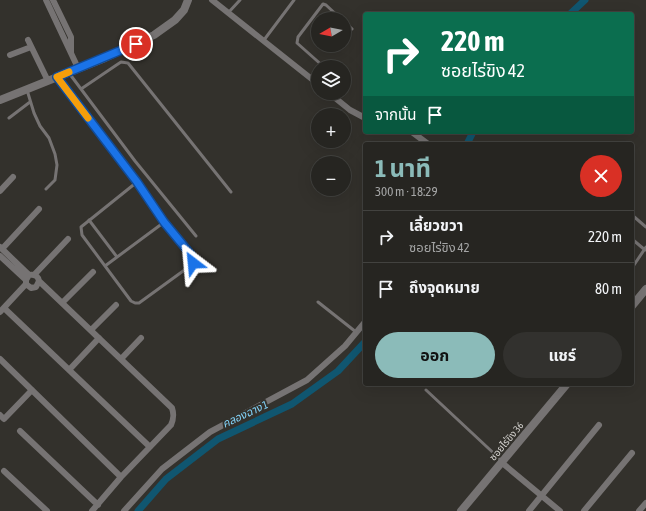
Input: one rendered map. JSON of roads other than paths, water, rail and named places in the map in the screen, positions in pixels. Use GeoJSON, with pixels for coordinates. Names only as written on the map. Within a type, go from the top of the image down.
{"type":"FeatureCollection","features":[{"type":"Feature","properties":{"kind":"street"},"geometry":{"type":"LineString","coordinates":[[46,0],[78,68]]}},
{"type":"Feature","properties":{"kind":"street"},"geometry":{"type":"LineString","coordinates":[[53,0],[71,37],[71,53]]}},
{"type":"Feature","properties":{"kind":"street"},"geometry":{"type":"LineString","coordinates":[[0,100],[136,44],[167,27],[176,20],[184,10],[188,0]]}},
{"type":"Feature","properties":{"kind":"street"},"geometry":{"type":"LineString","coordinates":[[212,0],[311,79]]}},
{"type":"Feature","properties":{"kind":"street"},"geometry":{"type":"LineString","coordinates":[[28,40],[48,81]]}},
{"type":"Feature","properties":{"kind":"street"},"geometry":{"type":"LineString","coordinates":[[10,56],[31,47]]}},
{"type":"Feature","properties":{"kind":"street"},"geometry":{"type":"LineString","coordinates":[[57,77],[137,182],[164,222],[192,256]]}},
{"type":"Feature","properties":{"kind":"street"},"geometry":{"type":"LineString","coordinates":[[338,100],[350,110],[363,117]]}},
{"type":"Feature","properties":{"kind":"street"},"geometry":{"type":"LineString","coordinates":[[415,134],[425,142]]}},
{"type":"Feature","properties":{"kind":"street"},"geometry":{"type":"LineString","coordinates":[[0,191],[13,177]]}},
{"type":"Feature","properties":{"kind":"street"},"geometry":{"type":"LineString","coordinates":[[39,209],[1,248],[29,279],[29,288],[38,286],[39,281]]}},
{"type":"Feature","properties":{"kind":"street"},"geometry":{"type":"LineString","coordinates":[[68,239],[29,279],[2,310],[69,370],[150,447]]}},
{"type":"Feature","properties":{"kind":"street"},"geometry":{"type":"LineString","coordinates":[[0,256],[29,279]]}},
{"type":"Feature","properties":{"kind":"street"},"geometry":{"type":"LineString","coordinates":[[62,303],[93,272]]}},
{"type":"Feature","properties":{"kind":"street"},"geometry":{"type":"LineString","coordinates":[[29,279],[37,277],[39,281],[172,408],[174,419],[171,425],[121,476],[92,511]]}},
{"type":"Feature","properties":{"kind":"street"},"geometry":{"type":"LineString","coordinates":[[634,304],[646,289]]}},
{"type":"Feature","properties":{"kind":"street"},"geometry":{"type":"LineString","coordinates":[[91,330],[116,305]]}},
{"type":"Feature","properties":{"kind":"street"},"geometry":{"type":"LineString","coordinates":[[124,511],[162,470],[210,432],[307,380],[335,356],[363,325]]}},
{"type":"Feature","properties":{"kind":"street"},"geometry":{"type":"LineString","coordinates":[[69,370],[99,338]]}},
{"type":"Feature","properties":{"kind":"street"},"geometry":{"type":"LineString","coordinates":[[121,359],[141,338]]}},
{"type":"Feature","properties":{"kind":"street"},"geometry":{"type":"LineString","coordinates":[[0,360],[121,476]]}},
{"type":"Feature","properties":{"kind":"street","name":"ซอยไร่ขิง 36"},"geometry":{"type":"LineString","coordinates":[[462,511],[565,386]]}},
{"type":"Feature","properties":{"kind":"street"},"geometry":{"type":"LineString","coordinates":[[0,415],[4,419],[32,390]]}},
{"type":"Feature","properties":{"kind":"street"},"geometry":{"type":"LineString","coordinates":[[528,511],[599,425]]}},
{"type":"Feature","properties":{"kind":"street"},"geometry":{"type":"LineString","coordinates":[[20,431],[98,505]]}},
{"type":"Feature","properties":{"kind":"street"},"geometry":{"type":"LineString","coordinates":[[584,511],[632,453]]}},
{"type":"Feature","properties":{"kind":"street"},"geometry":{"type":"LineString","coordinates":[[502,462],[560,511]]}},
{"type":"Feature","properties":{"kind":"street"},"geometry":{"type":"LineString","coordinates":[[4,472],[47,511]]}},
{"type":"Feature","properties":{"kind":"street"},"geometry":{"type":"LineString","coordinates":[[639,511],[646,503]]}},
{"type":"Feature","properties":{"kind":"lane"},"geometry":{"type":"LineString","coordinates":[[228,14],[240,0]]}},
{"type":"Feature","properties":{"kind":"lane"},"geometry":{"type":"LineString","coordinates":[[263,41],[294,0]]}},
{"type":"Feature","properties":{"kind":"lane"},"geometry":{"type":"LineString","coordinates":[[317,12],[323,4],[334,12]]}},
{"type":"Feature","properties":{"kind":"lane"},"geometry":{"type":"LineString","coordinates":[[311,20],[298,37],[297,43],[316,60]]}},
{"type":"Feature","properties":{"kind":"lane"},"geometry":{"type":"LineString","coordinates":[[81,89],[122,62],[128,63],[231,192]]}},
{"type":"Feature","properties":{"kind":"lane"},"geometry":{"type":"LineString","coordinates":[[69,72],[135,161],[196,236]]}},
{"type":"Feature","properties":{"kind":"lane"},"geometry":{"type":"LineString","coordinates":[[26,89],[40,126],[49,138],[56,160],[57,165],[55,180],[46,189]]}},
{"type":"Feature","properties":{"kind":"lane"},"geometry":{"type":"LineString","coordinates":[[8,118],[30,102]]}},
{"type":"Feature","properties":{"kind":"lane"},"geometry":{"type":"LineString","coordinates":[[137,182],[81,227],[82,234],[131,301],[139,303],[190,266],[194,260],[192,256]]}},
{"type":"Feature","properties":{"kind":"lane"},"geometry":{"type":"LineString","coordinates":[[634,217],[646,226]]}},
{"type":"Feature","properties":{"kind":"lane"},"geometry":{"type":"LineString","coordinates":[[89,220],[117,257]]}},
{"type":"Feature","properties":{"kind":"lane"},"geometry":{"type":"LineString","coordinates":[[105,266],[164,222]]}},
{"type":"Feature","properties":{"kind":"lane"},"geometry":{"type":"LineString","coordinates":[[634,240],[645,248],[634,265]]}},
{"type":"Feature","properties":{"kind":"lane"},"geometry":{"type":"LineString","coordinates":[[318,302],[357,333]]}},
{"type":"Feature","properties":{"kind":"lane"},"geometry":{"type":"LineString","coordinates":[[426,390],[502,462]]}},
{"type":"Feature","properties":{"kind":"waterway","name":"คลองฉาง 1"},"geometry":{"type":"LineString","coordinates":[[572,12],[585,0]]}},
{"type":"Feature","properties":{"kind":"waterway","name":"คลองฉาง 1"},"geometry":{"type":"LineString","coordinates":[[468,142],[472,134]]}},
{"type":"Feature","properties":{"kind":"waterway","name":"คลองฉาง 1"},"geometry":{"type":"LineString","coordinates":[[138,511],[166,479],[218,439],[292,404],[338,371],[363,344]]}}]}
